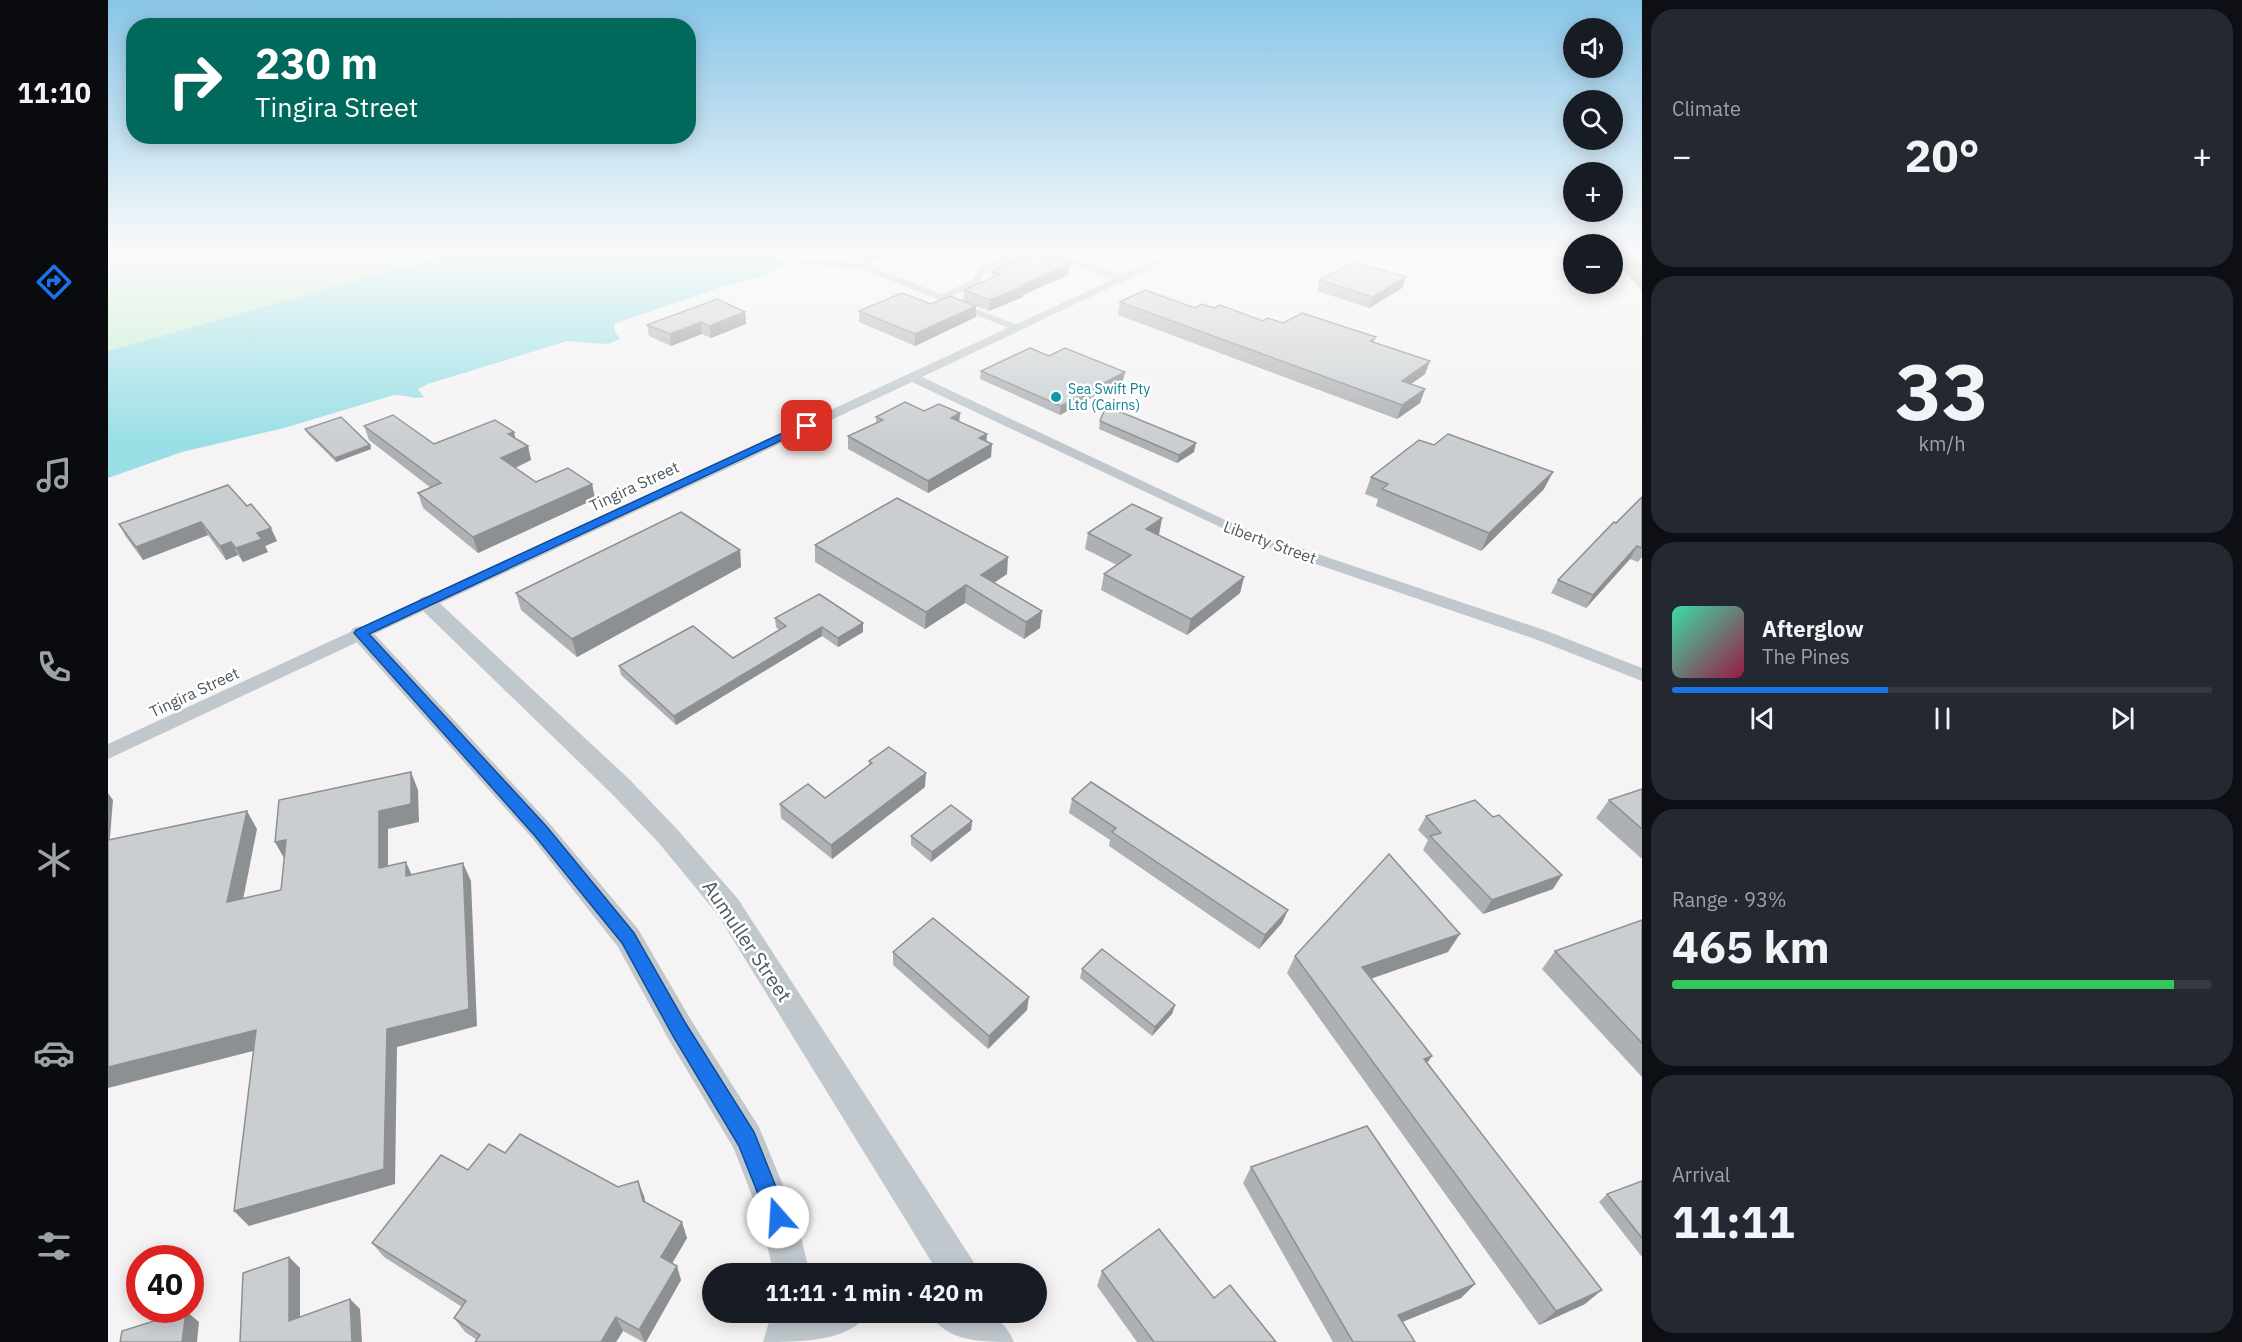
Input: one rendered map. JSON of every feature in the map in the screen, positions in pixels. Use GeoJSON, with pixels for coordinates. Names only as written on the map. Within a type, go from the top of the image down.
{"type":"FeatureCollection","features":[{"type":"Feature","properties":{"kind":"street","name":"Tingira Street"},"geometry":{"type":"LineString","coordinates":[[108,752],[1041,317]]}},
{"type":"Feature","properties":{"kind":"street","name":"Liberty Street"},"geometry":{"type":"LineString","coordinates":[[912,377],[1257,539],[1541,635],[1642,675]]}},
{"type":"Feature","properties":{"kind":"street","name":"Aumuller Street"},"geometry":{"type":"LineString","coordinates":[[427,603],[620,786],[674,843],[728,907],[953,1263]]}},
{"type":"Feature","properties":{"kind":"street"},"geometry":{"type":"LineString","coordinates":[[361,633],[541,831],[628,938],[680,1030],[747,1139],[778,1217],[789,1263]]}},
{"type":"Feature","properties":{"kind":"street"},"geometry":{"type":"LineString","coordinates":[[782,1342],[787,1323]]}},
{"type":"Feature","properties":{"kind":"street"},"geometry":{"type":"LineString","coordinates":[[802,1342],[832,1323]]}},
{"type":"Feature","properties":{"kind":"street"},"geometry":{"type":"LineString","coordinates":[[967,1323],[988,1335],[995,1342]]}},
{"type":"Feature","properties":{"kind":"street"},"geometry":{"type":"LineString","coordinates":[[993,1323],[1005,1342]]}},
{"type":"Feature","properties":{"kind":"lane"},"geometry":{"type":"LineString","coordinates":[[989,317],[1017,328]]}},
{"type":"Feature","properties":{"kind":"green space"},"geometry":{"type":"Polygon","coordinates":[[[108,317],[229,317],[108,351],[108,317]]]}},
{"type":"Feature","properties":{"kind":"water"},"geometry":{"type":"Polygon","coordinates":[[[229,317],[635,317],[614,324],[615,332],[620,339],[608,344],[567,341],[428,384],[418,389],[424,397],[394,395],[284,428],[182,452],[108,478],[108,351],[229,317]]]}},
{"type":"Feature","properties":{"kind":"building"},"geometry":{"type":"Polygon","coordinates":[[[670,317],[733,317],[709,326],[701,322],[670,334],[647,325],[670,317]]]}},
{"type":"Feature","properties":{"kind":"building"},"geometry":{"type":"Polygon","coordinates":[[[873,317],[953,317],[915,334],[873,317]]]}},
{"type":"Feature","properties":{"kind":"building"},"geometry":{"type":"Polygon","coordinates":[[[1160,317],[1251,317],[1263,321],[1268,318],[1283,323],[1295,317],[1313,317],[1376,337],[1370,341],[1430,361],[1402,381],[1425,389],[1402,405],[1160,317]]]}},
{"type":"Feature","properties":{"kind":"building","name":"Sea Swift Pty Ltd (Cairns)"},"geometry":{"type":"Polygon","coordinates":[[[1030,348],[1049,356],[1065,348],[1125,372],[1061,406],[981,371],[1030,348]]]}},
{"type":"Feature","properties":{"kind":"building"},"geometry":{"type":"Polygon","coordinates":[[[905,402],[924,411],[939,404],[960,413],[951,418],[987,434],[979,438],[992,444],[928,481],[848,436],[883,420],[876,417],[905,402]]]}},
{"type":"Feature","properties":{"kind":"building"},"geometry":{"type":"Polygon","coordinates":[[[1106,406],[1196,443],[1179,455],[1100,421],[1106,406]]]}},
{"type":"Feature","properties":{"kind":"building"},"geometry":{"type":"Polygon","coordinates":[[[393,415],[434,444],[495,420],[514,432],[508,434],[528,446],[501,458],[536,482],[568,468],[592,484],[473,537],[418,493],[441,483],[364,426],[393,415]]]}},
{"type":"Feature","properties":{"kind":"building"},"geometry":{"type":"Polygon","coordinates":[[[341,417],[370,445],[335,458],[305,429],[341,417]]]}},
{"type":"Feature","properties":{"kind":"building"},"geometry":{"type":"Polygon","coordinates":[[[1448,434],[1553,472],[1489,533],[1382,489],[1388,484],[1371,477],[1419,440],[1434,445],[1448,434]]]}},
{"type":"Feature","properties":{"kind":"building"},"geometry":{"type":"Polygon","coordinates":[[[228,485],[247,506],[251,504],[271,528],[257,533],[262,539],[236,548],[231,542],[220,546],[201,522],[136,547],[119,524],[228,485]]]}},
{"type":"Feature","properties":{"kind":"building"},"geometry":{"type":"Polygon","coordinates":[[[1642,497],[1642,548],[1637,546],[1593,595],[1558,580],[1614,522],[1616,523],[1642,497]]]}},
{"type":"Feature","properties":{"kind":"building"},"geometry":{"type":"Polygon","coordinates":[[[897,498],[1008,557],[981,575],[1042,611],[1026,622],[966,585],[926,612],[815,545],[897,498]]]}},
{"type":"Feature","properties":{"kind":"building"},"geometry":{"type":"Polygon","coordinates":[[[1132,504],[1162,518],[1146,529],[1244,577],[1191,619],[1104,574],[1131,555],[1088,533],[1132,504]]]}},
{"type":"Feature","properties":{"kind":"building"},"geometry":{"type":"Polygon","coordinates":[[[681,512],[740,550],[572,639],[516,593],[681,512]]]}},
{"type":"Feature","properties":{"kind":"building"},"geometry":{"type":"Polygon","coordinates":[[[819,594],[863,623],[838,638],[822,627],[674,716],[619,666],[693,626],[733,658],[786,626],[775,618],[819,594]]]}},
{"type":"Feature","properties":{"kind":"building"},"geometry":{"type":"Polygon","coordinates":[[[889,747],[926,773],[831,845],[780,804],[808,784],[825,798],[872,763],[869,761],[889,747]]]}},
{"type":"Feature","properties":{"kind":"building"},"geometry":{"type":"Polygon","coordinates":[[[411,772],[411,804],[379,811],[379,868],[406,862],[406,876],[463,863],[469,1009],[387,1029],[384,1169],[234,1211],[256,1030],[108,1067],[108,840],[247,811],[227,902],[281,890],[286,840],[275,842],[279,800],[411,772]]]}},
{"type":"Feature","properties":{"kind":"building"},"geometry":{"type":"Polygon","coordinates":[[[1091,782],[1288,910],[1265,935],[1112,832],[1116,828],[1072,799],[1091,782]]]}},
{"type":"Feature","properties":{"kind":"building"},"geometry":{"type":"Polygon","coordinates":[[[1642,789],[1642,829],[1609,800],[1642,789]]]}},
{"type":"Feature","properties":{"kind":"building"},"geometry":{"type":"Polygon","coordinates":[[[1475,800],[1493,817],[1499,815],[1562,875],[1492,900],[1430,836],[1441,833],[1426,816],[1475,800]]]}},
{"type":"Feature","properties":{"kind":"building"},"geometry":{"type":"Polygon","coordinates":[[[951,805],[972,821],[932,852],[911,836],[951,805]]]}},
{"type":"Feature","properties":{"kind":"building"},"geometry":{"type":"Polygon","coordinates":[[[1389,854],[1460,934],[1362,967],[1432,1056],[1424,1059],[1602,1290],[1556,1311],[1295,956],[1389,854]]]}},
{"type":"Feature","properties":{"kind":"building"},"geometry":{"type":"Polygon","coordinates":[[[933,918],[1029,997],[989,1036],[893,952],[933,918]]]}},
{"type":"Feature","properties":{"kind":"building"},"geometry":{"type":"Polygon","coordinates":[[[1642,920],[1642,1043],[1555,951],[1642,920]]]}},
{"type":"Feature","properties":{"kind":"building"},"geometry":{"type":"Polygon","coordinates":[[[1102,949],[1175,1005],[1155,1027],[1082,969],[1102,949]]]}},
{"type":"Feature","properties":{"kind":"building"},"geometry":{"type":"Polygon","coordinates":[[[1367,1126],[1475,1284],[1398,1315],[1415,1342],[1353,1342],[1251,1167],[1367,1126]]]}},
{"type":"Feature","properties":{"kind":"building"},"geometry":{"type":"Polygon","coordinates":[[[520,1134],[618,1187],[638,1181],[643,1201],[682,1222],[661,1257],[677,1266],[639,1330],[616,1317],[601,1342],[475,1342],[480,1335],[454,1318],[466,1301],[372,1243],[441,1155],[468,1170],[489,1144],[505,1153],[520,1134]]]}},
{"type":"Feature","properties":{"kind":"building"},"geometry":{"type":"Polygon","coordinates":[[[1642,1181],[1642,1238],[1607,1194],[1642,1181]]]}},
{"type":"Feature","properties":{"kind":"building"},"geometry":{"type":"Polygon","coordinates":[[[1159,1229],[1214,1298],[1230,1285],[1276,1342],[1154,1342],[1102,1271],[1159,1229]]]}},
{"type":"Feature","properties":{"kind":"building"},"geometry":{"type":"Polygon","coordinates":[[[289,1257],[289,1321],[350,1299],[352,1342],[240,1342],[243,1273],[289,1257]]]}},
{"type":"Feature","properties":{"kind":"building"},"geometry":{"type":"Polygon","coordinates":[[[148,1323],[184,1323],[182,1342],[120,1342],[122,1331],[148,1323]]]}},
{"type":"Feature","properties":{"kind":"place","name":"Sea Swift Pty Ltd (Cairns)"},"geometry":{"type":"Point","coordinates":[1056,397]}},
{"type":"Feature","properties":{"kind":"route"},"geometry":{"type":"LineString","coordinates":[[778,1217],[747,1139],[680,1030],[628,938],[541,831],[361,633],[807,426]]}}]}
